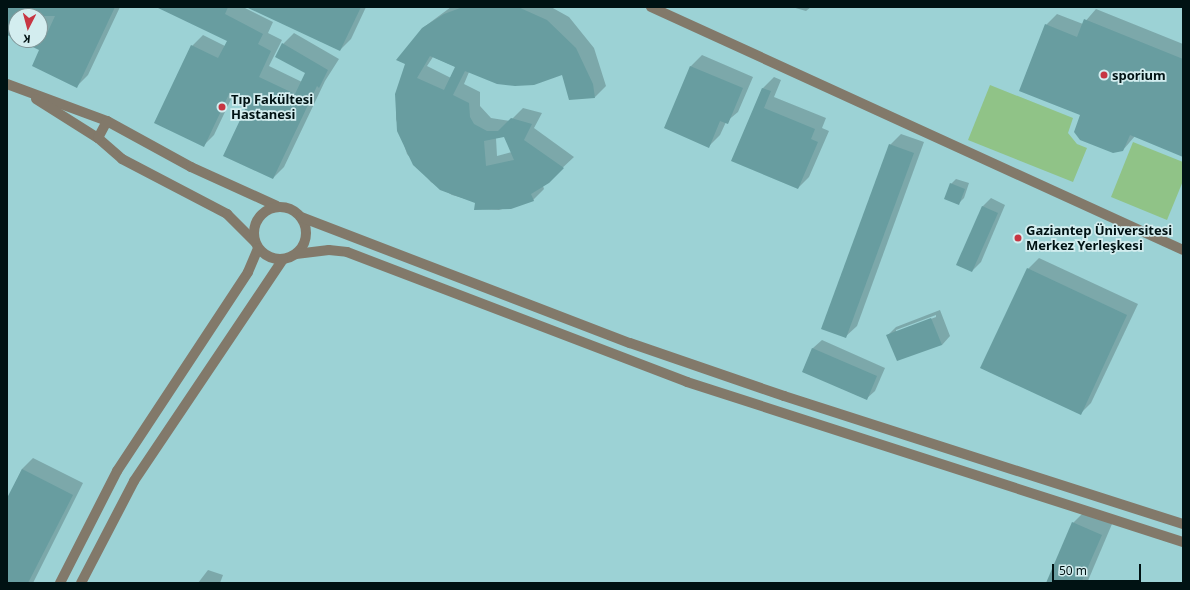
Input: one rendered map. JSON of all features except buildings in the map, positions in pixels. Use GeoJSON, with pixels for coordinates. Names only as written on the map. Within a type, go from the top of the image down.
{"type":"FeatureCollection","features":[{"type":"Feature","properties":{"kind":"street"},"geometry":{"type":"LineString","coordinates":[[651,7],[1183,250]]}},
{"type":"Feature","properties":{"kind":"street"},"geometry":{"type":"LineString","coordinates":[[7,84],[108,121],[191,167],[277,206],[290,208],[301,217],[630,343],[784,396],[1183,524]]}},
{"type":"Feature","properties":{"kind":"street"},"geometry":{"type":"LineString","coordinates":[[17,88],[98,138],[122,159],[227,214],[269,257],[283,259],[296,254],[329,250],[347,252],[686,382],[1183,542]]}},
{"type":"Feature","properties":{"kind":"street"},"geometry":{"type":"LineString","coordinates":[[98,138],[108,121]]}},
{"type":"Feature","properties":{"kind":"street"},"geometry":{"type":"LineString","coordinates":[[60,583],[117,471],[248,272],[257,245],[253,229],[259,216],[277,206]]}},
{"type":"Feature","properties":{"kind":"street"},"geometry":{"type":"LineString","coordinates":[[296,254],[306,236],[301,217]]}},
{"type":"Feature","properties":{"kind":"street"},"geometry":{"type":"LineString","coordinates":[[81,583],[134,481],[266,281],[283,259]]}},
{"type":"Feature","properties":{"kind":"green space"},"geometry":{"type":"Polygon","coordinates":[[[990,85],[1073,118],[1068,133],[1077,144],[1087,148],[1073,182],[968,140],[990,85]]]}},
{"type":"Feature","properties":{"kind":"green space"},"geometry":{"type":"Polygon","coordinates":[[[1133,142],[1183,162],[1183,181],[1167,220],[1111,197],[1133,142]]]}},
{"type":"Feature","properties":{"kind":"place","name":"sporium"},"geometry":{"type":"Point","coordinates":[1104,75]}},
{"type":"Feature","properties":{"kind":"place","name":"Tıp Fakültesi Hastanesi"},"geometry":{"type":"Point","coordinates":[222,107]}},
{"type":"Feature","properties":{"kind":"place","name":"Gaziantep Üniversitesi Merkez Yerleşkesi"},"geometry":{"type":"Point","coordinates":[1018,238]}}]}
